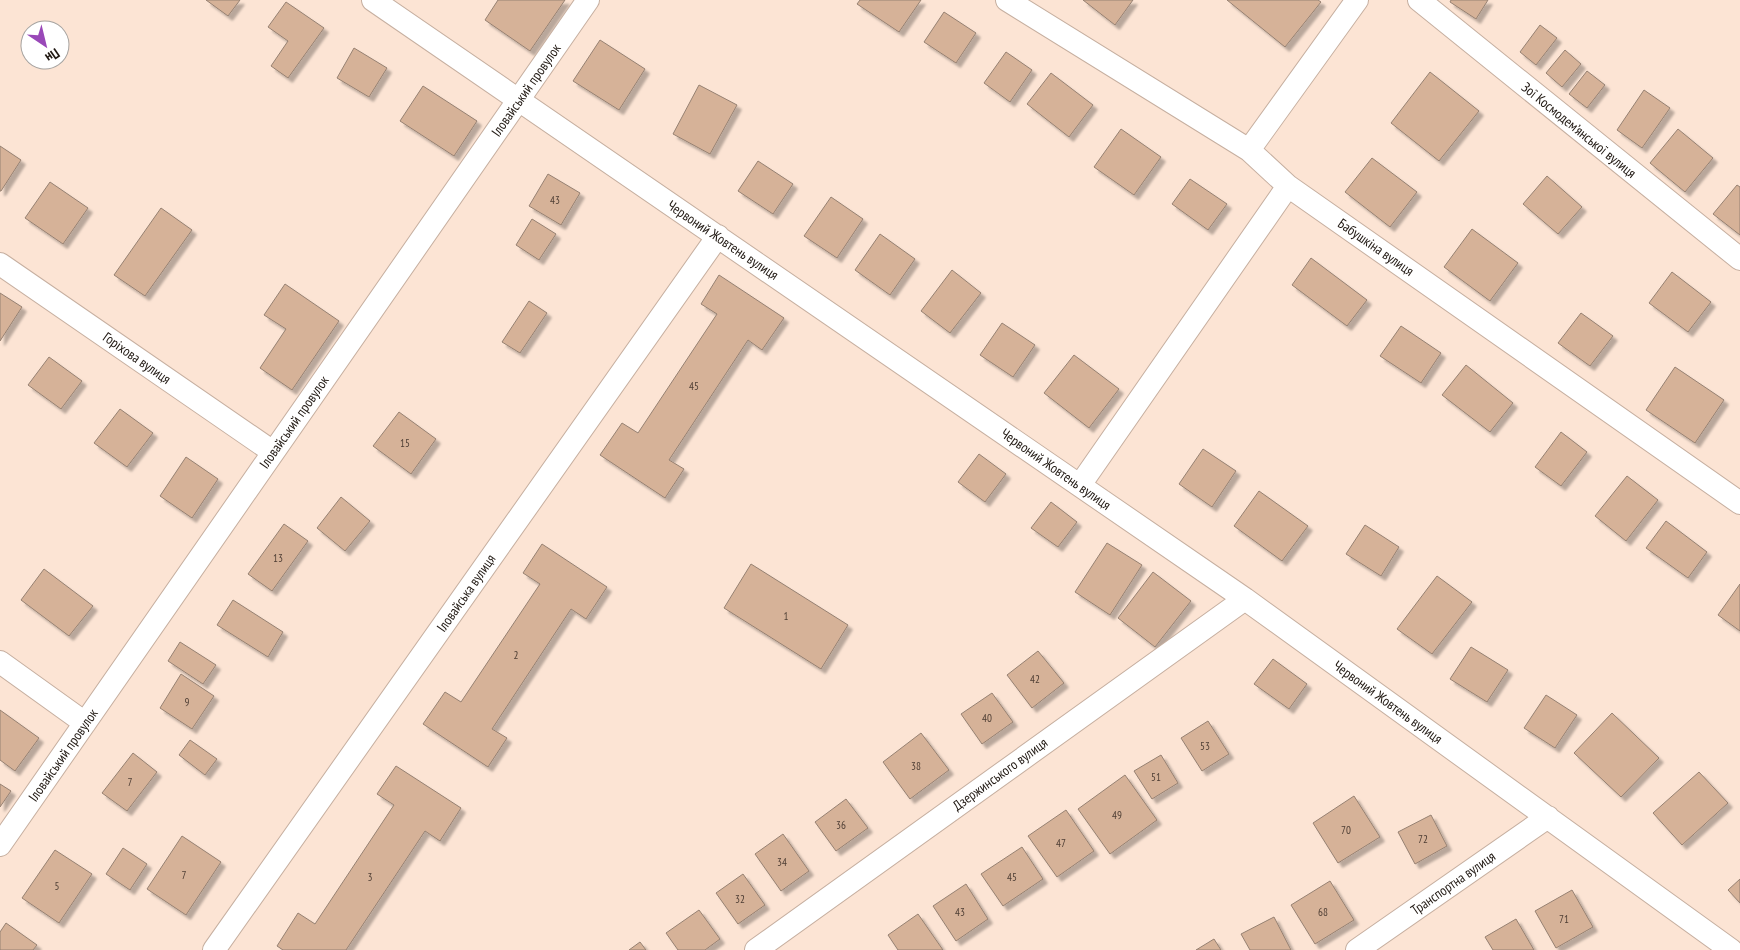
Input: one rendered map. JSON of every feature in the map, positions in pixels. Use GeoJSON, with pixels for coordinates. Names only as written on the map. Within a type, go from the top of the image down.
{"type":"FeatureCollection","features":[{"type":"Feature","properties":{"kind":"street","name":"Червоний Жовтень вулиця"},"geometry":{"type":"LineString","coordinates":[[373,0],[1245,599],[1732,950]]}},
{"type":"Feature","properties":{"kind":"street","name":"Іловайський провулок"},"geometry":{"type":"LineString","coordinates":[[0,845],[588,0]]}},
{"type":"Feature","properties":{"kind":"street","name":"Бабушкіна вулиця"},"geometry":{"type":"LineString","coordinates":[[1007,0],[1249,150],[1288,186],[1740,502]]}},
{"type":"Feature","properties":{"kind":"street"},"geometry":{"type":"LineString","coordinates":[[1249,150],[1357,0]]}},
{"type":"Feature","properties":{"kind":"street","name":"Зої Космодем’янської вулиця"},"geometry":{"type":"LineString","coordinates":[[1419,0],[1740,259]]}},
{"type":"Feature","properties":{"kind":"street"},"geometry":{"type":"LineString","coordinates":[[1080,485],[1288,186]]}},
{"type":"Feature","properties":{"kind":"street","name":"Іловайська вулиця"},"geometry":{"type":"LineString","coordinates":[[214,950],[718,236]]}},
{"type":"Feature","properties":{"kind":"street","name":"Горіхова вулиця"},"geometry":{"type":"LineString","coordinates":[[0,264],[273,452]]}},
{"type":"Feature","properties":{"kind":"street","name":"Дзержинського вулиця"},"geometry":{"type":"LineString","coordinates":[[756,950],[1245,599]]}},
{"type":"Feature","properties":{"kind":"street"},"geometry":{"type":"LineString","coordinates":[[0,662],[85,723]]}},
{"type":"Feature","properties":{"kind":"street","name":"Транспортна вулиця"},"geometry":{"type":"LineString","coordinates":[[1357,950],[1548,817]]}},
{"type":"Feature","properties":{"kind":"building"},"geometry":{"type":"Polygon","coordinates":[[[206,0],[240,0],[228,16],[206,0]]]}},
{"type":"Feature","properties":{"kind":"building"},"geometry":{"type":"Polygon","coordinates":[[[498,0],[565,0],[530,51],[485,20],[498,0]]]}},
{"type":"Feature","properties":{"kind":"building"},"geometry":{"type":"Polygon","coordinates":[[[860,0],[921,0],[899,32],[857,4],[860,0]]]}},
{"type":"Feature","properties":{"kind":"building"},"geometry":{"type":"Polygon","coordinates":[[[1083,0],[1133,0],[1115,25],[1083,0]]]}},
{"type":"Feature","properties":{"kind":"building"},"geometry":{"type":"Polygon","coordinates":[[[1227,0],[1318,0],[1321,2],[1285,47],[1227,0]]]}},
{"type":"Feature","properties":{"kind":"building"},"geometry":{"type":"Polygon","coordinates":[[[1451,0],[1488,0],[1476,19],[1450,2],[1451,0]]]}},
{"type":"Feature","properties":{"kind":"building"},"geometry":{"type":"Polygon","coordinates":[[[286,2],[324,28],[288,78],[271,66],[288,41],[268,27],[286,2]]]}},
{"type":"Feature","properties":{"kind":"building"},"geometry":{"type":"Polygon","coordinates":[[[944,12],[976,33],[956,63],[924,42],[944,12]]]}},
{"type":"Feature","properties":{"kind":"building"},"geometry":{"type":"Polygon","coordinates":[[[1540,25],[1557,38],[1536,65],[1520,52],[1540,25]]]}},
{"type":"Feature","properties":{"kind":"building"},"geometry":{"type":"Polygon","coordinates":[[[600,40],[645,69],[619,110],[573,81],[600,40]]]}},
{"type":"Feature","properties":{"kind":"building"},"geometry":{"type":"Polygon","coordinates":[[[354,48],[387,68],[369,97],[337,78],[354,48]]]}},
{"type":"Feature","properties":{"kind":"building"},"geometry":{"type":"Polygon","coordinates":[[[1565,50],[1581,64],[1562,87],[1546,73],[1565,50]]]}},
{"type":"Feature","properties":{"kind":"building"},"geometry":{"type":"Polygon","coordinates":[[[1006,52],[1032,70],[1010,102],[984,83],[1006,52]]]}},
{"type":"Feature","properties":{"kind":"building"},"geometry":{"type":"Polygon","coordinates":[[[1587,71],[1605,85],[1587,108],[1569,94],[1587,71]]]}},
{"type":"Feature","properties":{"kind":"building"},"geometry":{"type":"Polygon","coordinates":[[[1430,72],[1479,111],[1439,161],[1391,123],[1430,72]]]}},
{"type":"Feature","properties":{"kind":"building"},"geometry":{"type":"Polygon","coordinates":[[[1051,73],[1093,105],[1069,137],[1027,104],[1051,73]]]}},
{"type":"Feature","properties":{"kind":"building"},"geometry":{"type":"Polygon","coordinates":[[[699,85],[737,105],[710,154],[673,134],[699,85]]]}},
{"type":"Feature","properties":{"kind":"building"},"geometry":{"type":"Polygon","coordinates":[[[423,86],[477,121],[454,156],[400,121],[423,86]]]}},
{"type":"Feature","properties":{"kind":"building"},"geometry":{"type":"Polygon","coordinates":[[[1644,90],[1670,108],[1642,148],[1617,130],[1644,90]]]}},
{"type":"Feature","properties":{"kind":"building"},"geometry":{"type":"Polygon","coordinates":[[[1121,129],[1161,157],[1134,195],[1094,167],[1121,129]]]}},
{"type":"Feature","properties":{"kind":"building"},"geometry":{"type":"Polygon","coordinates":[[[1678,129],[1713,158],[1685,192],[1650,163],[1678,129]]]}},
{"type":"Feature","properties":{"kind":"building"},"geometry":{"type":"Polygon","coordinates":[[[0,146],[21,160],[1,191],[0,191],[0,146]]]}},
{"type":"Feature","properties":{"kind":"building"},"geometry":{"type":"Polygon","coordinates":[[[1372,158],[1417,192],[1390,227],[1345,192],[1372,158]]]}},
{"type":"Feature","properties":{"kind":"building"},"geometry":{"type":"Polygon","coordinates":[[[758,161],[793,184],[773,214],[738,191],[758,161]]]}},
{"type":"Feature","properties":{"kind":"building"},"geometry":{"type":"Polygon","coordinates":[[[548,174],[580,193],[561,225],[529,206],[548,174]]]}},
{"type":"Feature","properties":{"kind":"building"},"geometry":{"type":"Polygon","coordinates":[[[1547,176],[1582,207],[1558,234],[1523,204],[1547,176]]]}},
{"type":"Feature","properties":{"kind":"building"},"geometry":{"type":"Polygon","coordinates":[[[1190,179],[1227,204],[1208,230],[1172,204],[1190,179]]]}},
{"type":"Feature","properties":{"kind":"building"},"geometry":{"type":"Polygon","coordinates":[[[50,182],[88,208],[63,244],[25,218],[50,182]]]}},
{"type":"Feature","properties":{"kind":"building"},"geometry":{"type":"Polygon","coordinates":[[[1737,185],[1740,187],[1740,235],[1713,214],[1737,185]]]}},
{"type":"Feature","properties":{"kind":"building"},"geometry":{"type":"Polygon","coordinates":[[[831,197],[863,219],[837,258],[804,236],[831,197]]]}},
{"type":"Feature","properties":{"kind":"building"},"geometry":{"type":"Polygon","coordinates":[[[161,208],[192,230],[145,296],[114,275],[161,208]]]}},
{"type":"Feature","properties":{"kind":"building"},"geometry":{"type":"Polygon","coordinates":[[[532,219],[556,234],[539,260],[516,245],[532,219]]]}},
{"type":"Feature","properties":{"kind":"building"},"geometry":{"type":"Polygon","coordinates":[[[1472,229],[1518,263],[1490,301],[1444,267],[1472,229]]]}},
{"type":"Feature","properties":{"kind":"building"},"geometry":{"type":"Polygon","coordinates":[[[880,234],[915,259],[890,295],[855,270],[880,234]]]}},
{"type":"Feature","properties":{"kind":"building"},"geometry":{"type":"Polygon","coordinates":[[[1311,258],[1367,300],[1347,326],[1292,285],[1311,258]]]}},
{"type":"Feature","properties":{"kind":"building"},"geometry":{"type":"Polygon","coordinates":[[[952,270],[981,293],[950,333],[921,311],[952,270]]]}},
{"type":"Feature","properties":{"kind":"building"},"geometry":{"type":"Polygon","coordinates":[[[1672,272],[1711,302],[1688,332],[1649,303],[1672,272]]]}},
{"type":"Feature","properties":{"kind":"building"},"geometry":{"type":"Polygon","coordinates":[[[719,275],[784,318],[762,350],[748,340],[669,460],[684,469],[665,498],[600,455],[622,423],[638,433],[717,314],[701,304],[719,275]]]}},
{"type":"Feature","properties":{"kind":"building"},"geometry":{"type":"Polygon","coordinates":[[[285,284],[339,321],[292,390],[260,368],[286,329],[264,315],[285,284]]]}},
{"type":"Feature","properties":{"kind":"building"},"geometry":{"type":"Polygon","coordinates":[[[0,293],[22,307],[0,341],[0,293]]]}},
{"type":"Feature","properties":{"kind":"building"},"geometry":{"type":"Polygon","coordinates":[[[529,301],[547,313],[520,353],[502,342],[529,301]]]}},
{"type":"Feature","properties":{"kind":"building"},"geometry":{"type":"Polygon","coordinates":[[[1581,313],[1613,336],[1590,366],[1558,343],[1581,313]]]}},
{"type":"Feature","properties":{"kind":"building"},"geometry":{"type":"Polygon","coordinates":[[[1002,323],[1035,345],[1013,377],[980,355],[1002,323]]]}},
{"type":"Feature","properties":{"kind":"building"},"geometry":{"type":"Polygon","coordinates":[[[1401,326],[1441,353],[1421,383],[1380,356],[1401,326]]]}},
{"type":"Feature","properties":{"kind":"building"},"geometry":{"type":"Polygon","coordinates":[[[1074,355],[1119,389],[1089,428],[1044,393],[1074,355]]]}},
{"type":"Feature","properties":{"kind":"building"},"geometry":{"type":"Polygon","coordinates":[[[49,357],[82,381],[61,409],[28,385],[49,357]]]}},
{"type":"Feature","properties":{"kind":"building"},"geometry":{"type":"Polygon","coordinates":[[[1466,365],[1513,403],[1490,432],[1442,395],[1466,365]]]}},
{"type":"Feature","properties":{"kind":"building"},"geometry":{"type":"Polygon","coordinates":[[[1675,367],[1724,400],[1695,443],[1646,410],[1675,367]]]}},
{"type":"Feature","properties":{"kind":"building"},"geometry":{"type":"Polygon","coordinates":[[[120,409],[153,433],[127,467],[94,443],[120,409]]]}},
{"type":"Feature","properties":{"kind":"building"},"geometry":{"type":"Polygon","coordinates":[[[399,412],[436,439],[411,474],[373,446],[399,412]]]}},
{"type":"Feature","properties":{"kind":"building"},"geometry":{"type":"Polygon","coordinates":[[[1561,432],[1587,452],[1561,486],[1535,467],[1561,432]]]}},
{"type":"Feature","properties":{"kind":"building"},"geometry":{"type":"Polygon","coordinates":[[[1203,449],[1236,471],[1212,507],[1179,484],[1203,449]]]}},
{"type":"Feature","properties":{"kind":"building"},"geometry":{"type":"Polygon","coordinates":[[[979,454],[1006,474],[985,502],[958,482],[979,454]]]}},
{"type":"Feature","properties":{"kind":"building"},"geometry":{"type":"Polygon","coordinates":[[[186,457],[218,479],[192,518],[160,496],[186,457]]]}},
{"type":"Feature","properties":{"kind":"building"},"geometry":{"type":"Polygon","coordinates":[[[1627,476],[1658,500],[1626,541],[1595,516],[1627,476]]]}},
{"type":"Feature","properties":{"kind":"building"},"geometry":{"type":"Polygon","coordinates":[[[1259,491],[1308,526],[1282,561],[1234,526],[1259,491]]]}},
{"type":"Feature","properties":{"kind":"building"},"geometry":{"type":"Polygon","coordinates":[[[341,497],[370,521],[345,551],[317,528],[341,497]]]}},
{"type":"Feature","properties":{"kind":"building"},"geometry":{"type":"Polygon","coordinates":[[[1051,502],[1077,522],[1058,547],[1031,528],[1051,502]]]}},
{"type":"Feature","properties":{"kind":"building"},"geometry":{"type":"Polygon","coordinates":[[[1666,521],[1707,552],[1688,578],[1646,548],[1666,521]]]}},
{"type":"Feature","properties":{"kind":"building"},"geometry":{"type":"Polygon","coordinates":[[[284,524],[308,541],[272,591],[248,574],[284,524]]]}},
{"type":"Feature","properties":{"kind":"building"},"geometry":{"type":"Polygon","coordinates":[[[1365,525],[1399,547],[1381,576],[1346,554],[1365,525]]]}},
{"type":"Feature","properties":{"kind":"building"},"geometry":{"type":"Polygon","coordinates":[[[1107,543],[1142,565],[1110,615],[1075,592],[1107,543]]]}},
{"type":"Feature","properties":{"kind":"building"},"geometry":{"type":"Polygon","coordinates":[[[542,544],[607,587],[586,619],[571,609],[492,729],[507,738],[488,767],[423,724],[445,692],[461,702],[540,584],[523,573],[542,544]]]}},
{"type":"Feature","properties":{"kind":"building"},"geometry":{"type":"Polygon","coordinates":[[[751,564],[848,625],[821,669],[724,608],[751,564]]]}},
{"type":"Feature","properties":{"kind":"building"},"geometry":{"type":"Polygon","coordinates":[[[44,569],[93,606],[69,636],[21,600],[44,569]]]}},
{"type":"Feature","properties":{"kind":"building"},"geometry":{"type":"Polygon","coordinates":[[[1153,572],[1191,601],[1155,647],[1118,618],[1153,572]]]}},
{"type":"Feature","properties":{"kind":"building"},"geometry":{"type":"Polygon","coordinates":[[[1437,576],[1472,602],[1432,654],[1397,629],[1437,576]]]}},
{"type":"Feature","properties":{"kind":"building"},"geometry":{"type":"Polygon","coordinates":[[[1740,584],[1740,631],[1718,615],[1740,584]]]}},
{"type":"Feature","properties":{"kind":"building"},"geometry":{"type":"Polygon","coordinates":[[[233,600],[283,632],[268,657],[217,625],[233,600]]]}},
{"type":"Feature","properties":{"kind":"building"},"geometry":{"type":"Polygon","coordinates":[[[180,642],[216,665],[203,684],[168,661],[180,642]]]}},
{"type":"Feature","properties":{"kind":"building"},"geometry":{"type":"Polygon","coordinates":[[[1471,647],[1508,670],[1487,702],[1450,679],[1471,647]]]}},
{"type":"Feature","properties":{"kind":"building"},"geometry":{"type":"Polygon","coordinates":[[[1038,651],[1064,683],[1032,708],[1007,675],[1038,651]]]}},
{"type":"Feature","properties":{"kind":"building"},"geometry":{"type":"Polygon","coordinates":[[[1273,659],[1307,684],[1289,709],[1254,684],[1273,659]]]}},
{"type":"Feature","properties":{"kind":"building"},"geometry":{"type":"Polygon","coordinates":[[[181,674],[214,696],[192,729],[160,708],[181,674]]]}},
{"type":"Feature","properties":{"kind":"building"},"geometry":{"type":"Polygon","coordinates":[[[992,693],[1013,722],[982,744],[961,714],[992,693]]]}},
{"type":"Feature","properties":{"kind":"building"},"geometry":{"type":"Polygon","coordinates":[[[1546,695],[1577,715],[1555,748],[1524,728],[1546,695]]]}},
{"type":"Feature","properties":{"kind":"building"},"geometry":{"type":"Polygon","coordinates":[[[0,710],[39,738],[15,771],[0,760],[0,710]]]}},
{"type":"Feature","properties":{"kind":"building"},"geometry":{"type":"Polygon","coordinates":[[[1612,713],[1659,758],[1621,797],[1574,753],[1612,713]]]}},
{"type":"Feature","properties":{"kind":"building"},"geometry":{"type":"Polygon","coordinates":[[[1208,721],[1229,754],[1202,771],[1181,738],[1208,721]]]}},
{"type":"Feature","properties":{"kind":"building"},"geometry":{"type":"Polygon","coordinates":[[[921,733],[949,770],[910,799],[883,762],[921,733]]]}},
{"type":"Feature","properties":{"kind":"building"},"geometry":{"type":"Polygon","coordinates":[[[190,740],[217,759],[205,775],[179,755],[190,740]]]}},
{"type":"Feature","properties":{"kind":"building"},"geometry":{"type":"Polygon","coordinates":[[[133,753],[157,772],[127,811],[102,793],[133,753]]]}},
{"type":"Feature","properties":{"kind":"building"},"geometry":{"type":"Polygon","coordinates":[[[1161,755],[1178,783],[1152,799],[1134,771],[1161,755]]]}},
{"type":"Feature","properties":{"kind":"building"},"geometry":{"type":"Polygon","coordinates":[[[396,766],[461,808],[440,841],[425,831],[346,950],[283,950],[277,946],[298,913],[315,924],[394,805],[377,794],[396,766]]]}},
{"type":"Feature","properties":{"kind":"building"},"geometry":{"type":"Polygon","coordinates":[[[1699,772],[1728,803],[1682,845],[1653,813],[1699,772]]]}},
{"type":"Feature","properties":{"kind":"building"},"geometry":{"type":"Polygon","coordinates":[[[1125,775],[1157,820],[1110,854],[1078,809],[1125,775]]]}},
{"type":"Feature","properties":{"kind":"building"},"geometry":{"type":"Polygon","coordinates":[[[0,784],[11,791],[0,807],[0,784]]]}},
{"type":"Feature","properties":{"kind":"building"},"geometry":{"type":"Polygon","coordinates":[[[1354,796],[1380,837],[1338,863],[1313,823],[1354,796]]]}},
{"type":"Feature","properties":{"kind":"building"},"geometry":{"type":"Polygon","coordinates":[[[846,799],[868,828],[836,851],[815,822],[846,799]]]}},
{"type":"Feature","properties":{"kind":"building"},"geometry":{"type":"Polygon","coordinates":[[[1066,810],[1094,851],[1057,877],[1028,836],[1066,810]]]}},
{"type":"Feature","properties":{"kind":"building"},"geometry":{"type":"Polygon","coordinates":[[[1431,815],[1447,846],[1415,864],[1398,832],[1431,815]]]}},
{"type":"Feature","properties":{"kind":"building"},"geometry":{"type":"Polygon","coordinates":[[[783,834],[809,871],[781,891],[755,854],[783,834]]]}},
{"type":"Feature","properties":{"kind":"building"},"geometry":{"type":"Polygon","coordinates":[[[182,836],[221,862],[186,915],[147,889],[182,836]]]}},
{"type":"Feature","properties":{"kind":"building"},"geometry":{"type":"Polygon","coordinates":[[[1022,847],[1043,879],[1003,906],[981,874],[1022,847]]]}},
{"type":"Feature","properties":{"kind":"building"},"geometry":{"type":"Polygon","coordinates":[[[123,848],[147,864],[130,890],[106,874],[123,848]]]}},
{"type":"Feature","properties":{"kind":"building"},"geometry":{"type":"Polygon","coordinates":[[[55,850],[92,874],[59,923],[22,898],[55,850]]]}},
{"type":"Feature","properties":{"kind":"building"},"geometry":{"type":"Polygon","coordinates":[[[743,874],[765,905],[738,924],[716,893],[743,874]]]}},
{"type":"Feature","properties":{"kind":"building"},"geometry":{"type":"Polygon","coordinates":[[[1740,879],[1740,903],[1728,890],[1740,879]]]}},
{"type":"Feature","properties":{"kind":"building"},"geometry":{"type":"Polygon","coordinates":[[[1330,881],[1354,920],[1315,944],[1291,905],[1330,881]]]}},
{"type":"Feature","properties":{"kind":"building"},"geometry":{"type":"Polygon","coordinates":[[[966,884],[988,919],[956,941],[933,906],[966,884]]]}},
{"type":"Feature","properties":{"kind":"building"},"geometry":{"type":"Polygon","coordinates":[[[1572,890],[1593,927],[1556,948],[1535,911],[1572,890]]]}},
{"type":"Feature","properties":{"kind":"building"},"geometry":{"type":"Polygon","coordinates":[[[699,910],[720,939],[705,950],[678,950],[666,933],[699,910]]]}},
{"type":"Feature","properties":{"kind":"building"},"geometry":{"type":"Polygon","coordinates":[[[918,914],[943,950],[898,950],[888,935],[918,914]]]}},
{"type":"Feature","properties":{"kind":"building"},"geometry":{"type":"Polygon","coordinates":[[[1274,917],[1291,950],[1250,950],[1241,934],[1274,917]]]}},
{"type":"Feature","properties":{"kind":"building"},"geometry":{"type":"Polygon","coordinates":[[[1516,919],[1534,950],[1493,950],[1485,937],[1516,919]]]}},
{"type":"Feature","properties":{"kind":"building"},"geometry":{"type":"Polygon","coordinates":[[[6,923],[37,945],[33,950],[0,950],[0,932],[6,923]]]}},
{"type":"Feature","properties":{"kind":"building"},"geometry":{"type":"Polygon","coordinates":[[[1214,939],[1221,950],[1196,950],[1214,939]]]}},
{"type":"Feature","properties":{"kind":"building"},"geometry":{"type":"Polygon","coordinates":[[[640,942],[646,950],[629,950],[640,942]]]}}]}
